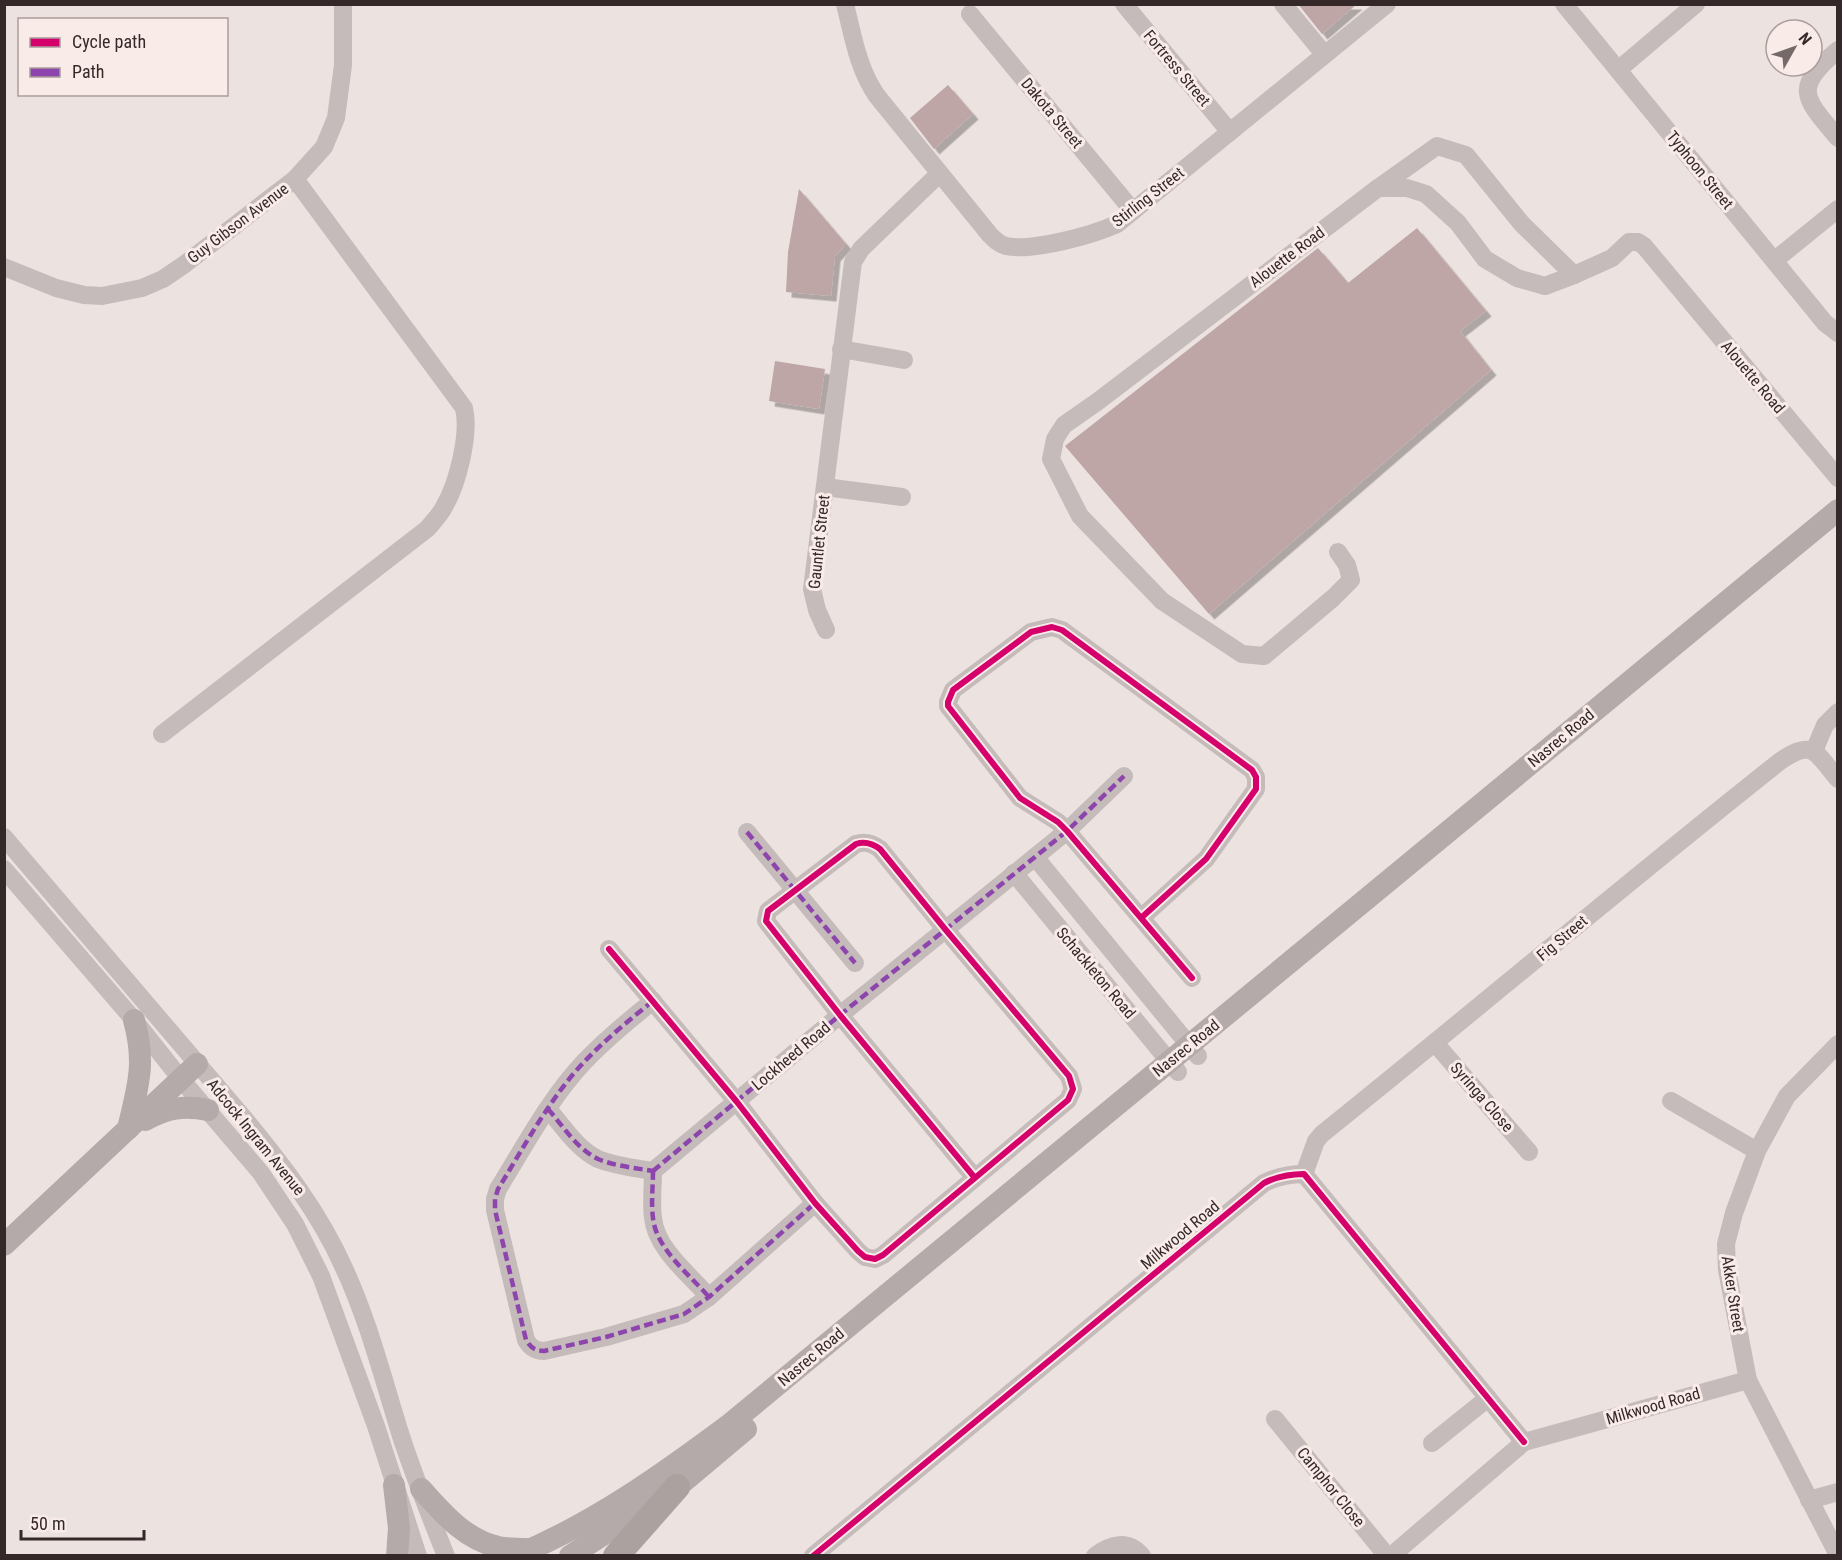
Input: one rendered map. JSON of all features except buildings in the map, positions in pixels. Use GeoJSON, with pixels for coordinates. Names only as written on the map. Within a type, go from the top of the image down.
{"type":"FeatureCollection","features":[{"type":"Feature","properties":{"kind":"highway"},"geometry":{"type":"LineString","coordinates":[[616,1556],[676,1487]]}},
{"type":"Feature","properties":{"kind":"main road","name":"Nasrec Road"},"geometry":{"type":"LineString","coordinates":[[1194,1050],[1838,510]]}},
{"type":"Feature","properties":{"kind":"main road","name":"Nasrec Road"},"geometry":{"type":"LineString","coordinates":[[523,1552],[589,1520],[730,1424],[1838,526]]}},
{"type":"Feature","properties":{"kind":"main road"},"geometry":{"type":"LineString","coordinates":[[128,1129],[139,1085],[142,1061],[140,1040],[134,1020]]}},
{"type":"Feature","properties":{"kind":"main road","name":"Nasrec Road"},"geometry":{"type":"LineString","coordinates":[[570,1556],[676,1487],[1174,1066]]}},
{"type":"Feature","properties":{"kind":"main road"},"geometry":{"type":"LineString","coordinates":[[4,1245],[188,1071]]}},
{"type":"Feature","properties":{"kind":"main road"},"geometry":{"type":"LineString","coordinates":[[128,1129],[171,1108],[184,1106],[208,1110]]}},
{"type":"Feature","properties":{"kind":"main road"},"geometry":{"type":"LineString","coordinates":[[394,1485],[399,1528],[397,1556]]}},
{"type":"Feature","properties":{"kind":"main road"},"geometry":{"type":"LineString","coordinates":[[421,1489],[448,1518],[474,1538],[523,1552]]}},
{"type":"Feature","properties":{"kind":"street","name":"Guy Gibson Avenue"},"geometry":{"type":"LineString","coordinates":[[4,267],[56,288],[84,295],[109,295],[142,288],[163,279],[295,180],[324,147],[336,118],[343,65],[343,4]]}},
{"type":"Feature","properties":{"kind":"street","name":"Stirling Street"},"geometry":{"type":"LineString","coordinates":[[845,4],[860,63],[870,86],[990,235],[1001,244],[1016,247],[1060,242],[1098,233],[1117,224],[1387,4]]}},
{"type":"Feature","properties":{"kind":"street","name":"Fortress Street"},"geometry":{"type":"LineString","coordinates":[[1124,4],[1230,132]]}},
{"type":"Feature","properties":{"kind":"street"},"geometry":{"type":"LineString","coordinates":[[1283,4],[1324,54]]}},
{"type":"Feature","properties":{"kind":"street","name":"Typhoon Street"},"geometry":{"type":"LineString","coordinates":[[1564,4],[1825,323],[1838,333]]}},
{"type":"Feature","properties":{"kind":"street"},"geometry":{"type":"LineString","coordinates":[[1618,70],[1696,4]]}},
{"type":"Feature","properties":{"kind":"street","name":"Dakota Street"},"geometry":{"type":"LineString","coordinates":[[970,14],[1134,211]]}},
{"type":"Feature","properties":{"kind":"street"},"geometry":{"type":"LineString","coordinates":[[1838,50],[1817,67],[1806,92],[1811,106],[1838,138]]}},
{"type":"Feature","properties":{"kind":"street","name":"Alouette Road"},"geometry":{"type":"LineString","coordinates":[[1338,552],[1347,565],[1351,580],[1264,656],[1242,654],[1162,601],[1080,516],[1051,459],[1056,439],[1064,425],[1437,146],[1466,155],[1522,224],[1574,275],[1612,258],[1629,242],[1638,242],[1644,246],[1838,478]]}},
{"type":"Feature","properties":{"kind":"street","name":"Gauntlet Street"},"geometry":{"type":"LineString","coordinates":[[826,630],[817,610],[812,589],[851,270],[855,256],[939,174]]}},
{"type":"Feature","properties":{"kind":"street"},"geometry":{"type":"LineString","coordinates":[[162,734],[427,529],[438,517],[450,496],[462,453],[467,428],[464,408],[295,180]]}},
{"type":"Feature","properties":{"kind":"street"},"geometry":{"type":"LineString","coordinates":[[1378,188],[1407,188],[1426,194],[1458,223],[1485,259],[1517,278],[1545,286],[1574,275]]}},
{"type":"Feature","properties":{"kind":"street"},"geometry":{"type":"LineString","coordinates":[[1775,260],[1838,209]]}},
{"type":"Feature","properties":{"kind":"street"},"geometry":{"type":"LineString","coordinates":[[841,349],[904,360]]}},
{"type":"Feature","properties":{"kind":"street","name":"Gauntlet Street"},"geometry":{"type":"LineString","coordinates":[[825,487],[902,497]]}},
{"type":"Feature","properties":{"kind":"street"},"geometry":{"type":"LineString","coordinates":[[1141,918],[1206,859],[1256,789],[1256,777],[1252,770],[1062,630],[1052,627],[1030,632],[953,690],[948,702],[951,711],[1020,798],[1051,817],[1067,831],[1192,978]]}},
{"type":"Feature","properties":{"kind":"street"},"geometry":{"type":"LineString","coordinates":[[1838,712],[1825,725],[1814,751],[1838,779]]}},
{"type":"Feature","properties":{"kind":"street","name":"Fig Street"},"geometry":{"type":"LineString","coordinates":[[1304,1174],[1316,1141],[1322,1134],[1641,872],[1779,762],[1798,750],[1814,751]]}},
{"type":"Feature","properties":{"kind":"street","name":"Lockheed Road"},"geometry":{"type":"LineString","coordinates":[[653,1171],[840,1015],[1067,831],[1124,776]]}},
{"type":"Feature","properties":{"kind":"street"},"geometry":{"type":"LineString","coordinates":[[747,832],[855,963]]}},
{"type":"Feature","properties":{"kind":"street","name":"Adcock Ingram Avenue"},"geometry":{"type":"LineString","coordinates":[[4,837],[188,1071],[208,1110],[266,1181],[294,1224],[321,1276],[376,1426],[418,1556]]}},
{"type":"Feature","properties":{"kind":"street"},"geometry":{"type":"LineString","coordinates":[[609,949],[737,1102],[815,1203],[858,1251],[865,1257],[875,1259],[883,1255],[975,1178],[1068,1100],[1072,1093],[1069,1076],[880,849],[868,842],[856,844],[768,911],[766,921],[840,1015],[975,1178]]}},
{"type":"Feature","properties":{"kind":"street","name":"Schackleton Road"},"geometry":{"type":"LineString","coordinates":[[1035,857],[1194,1050]]}},
{"type":"Feature","properties":{"kind":"street","name":"Adcock Ingram Avenue"},"geometry":{"type":"LineString","coordinates":[[4,869],[134,1020],[278,1159],[320,1222],[344,1268],[372,1339],[402,1438],[446,1556]]}},
{"type":"Feature","properties":{"kind":"street","name":"Schackleton Road"},"geometry":{"type":"LineString","coordinates":[[1014,873],[1174,1066]]}},
{"type":"Feature","properties":{"kind":"street"},"geometry":{"type":"LineString","coordinates":[[1093,969],[1114,952]]}},
{"type":"Feature","properties":{"kind":"street"},"geometry":{"type":"LineString","coordinates":[[653,1001],[582,1064],[548,1108],[498,1189],[495,1210],[529,1345],[538,1351],[544,1351],[606,1337],[684,1314],[709,1297],[815,1203]]}},
{"type":"Feature","properties":{"kind":"street","name":"Syringa Close"},"geometry":{"type":"LineString","coordinates":[[1435,1043],[1529,1152]]}},
{"type":"Feature","properties":{"kind":"street","name":"Akker Street"},"geometry":{"type":"LineString","coordinates":[[1833,1056],[1787,1096],[1757,1151],[1734,1213],[1726,1244],[1727,1270],[1748,1380],[1809,1500],[1835,1545]]}},
{"type":"Feature","properties":{"kind":"street"},"geometry":{"type":"LineString","coordinates":[[1671,1101],[1757,1151]]}},
{"type":"Feature","properties":{"kind":"street"},"geometry":{"type":"LineString","coordinates":[[548,1108],[574,1140],[590,1154],[612,1164],[653,1171],[653,1219],[656,1231],[670,1254],[709,1297]]}},
{"type":"Feature","properties":{"kind":"street"},"geometry":{"type":"LineString","coordinates":[[1304,1174],[1524,1442]]}},
{"type":"Feature","properties":{"kind":"street","name":"Milkwood Road"},"geometry":{"type":"LineString","coordinates":[[816,1555],[1264,1183],[1278,1176],[1304,1174]]}},
{"type":"Feature","properties":{"kind":"street","name":"Milkwood Road"},"geometry":{"type":"LineString","coordinates":[[1389,1556],[1524,1442],[1748,1380]]}},
{"type":"Feature","properties":{"kind":"street"},"geometry":{"type":"LineString","coordinates":[[1431,1443],[1488,1398]]}},
{"type":"Feature","properties":{"kind":"street","name":"Camphor Close"},"geometry":{"type":"LineString","coordinates":[[1275,1419],[1389,1556]]}},
{"type":"Feature","properties":{"kind":"street"},"geometry":{"type":"LineString","coordinates":[[1809,1500],[1838,1492]]}},
{"type":"Feature","properties":{"kind":"street"},"geometry":{"type":"LineString","coordinates":[[1095,1556],[1109,1546],[1122,1544],[1134,1548],[1142,1556]]}},
{"type":"Feature","properties":{"kind":"marked path"},"geometry":{"type":"LineString","coordinates":[[653,1171],[840,1015],[1067,831],[1124,776]]}},
{"type":"Feature","properties":{"kind":"marked path"},"geometry":{"type":"LineString","coordinates":[[747,832],[855,963]]}},
{"type":"Feature","properties":{"kind":"marked path"},"geometry":{"type":"LineString","coordinates":[[653,1001],[609,1038],[572,1076],[538,1123],[498,1189],[495,1210],[529,1345],[544,1351],[606,1337],[684,1314],[709,1297],[815,1203]]}},
{"type":"Feature","properties":{"kind":"marked path"},"geometry":{"type":"LineString","coordinates":[[548,1109],[590,1155],[611,1163],[653,1171]]}},
{"type":"Feature","properties":{"kind":"marked path"},"geometry":{"type":"LineString","coordinates":[[653,1171],[652,1200],[655,1229],[667,1251],[709,1297]]}},
{"type":"Feature","properties":{"kind":"cycle path"},"geometry":{"type":"LineString","coordinates":[[1141,918],[1206,859],[1256,789],[1256,777],[1252,770],[1062,630],[1052,627],[1031,632],[953,690],[948,706],[1020,798],[1058,822],[1067,831],[1192,978]]}},
{"type":"Feature","properties":{"kind":"cycle path"},"geometry":{"type":"LineString","coordinates":[[609,949],[737,1102],[815,1203],[858,1251],[865,1257],[875,1259],[883,1255],[1068,1100],[1073,1089],[1069,1076],[877,847],[865,843],[856,844],[768,911],[766,921],[840,1015],[975,1178]]}},
{"type":"Feature","properties":{"kind":"cycle path"},"geometry":{"type":"LineString","coordinates":[[813,1556],[1264,1183],[1288,1175],[1304,1174],[1524,1442]]}}]}
